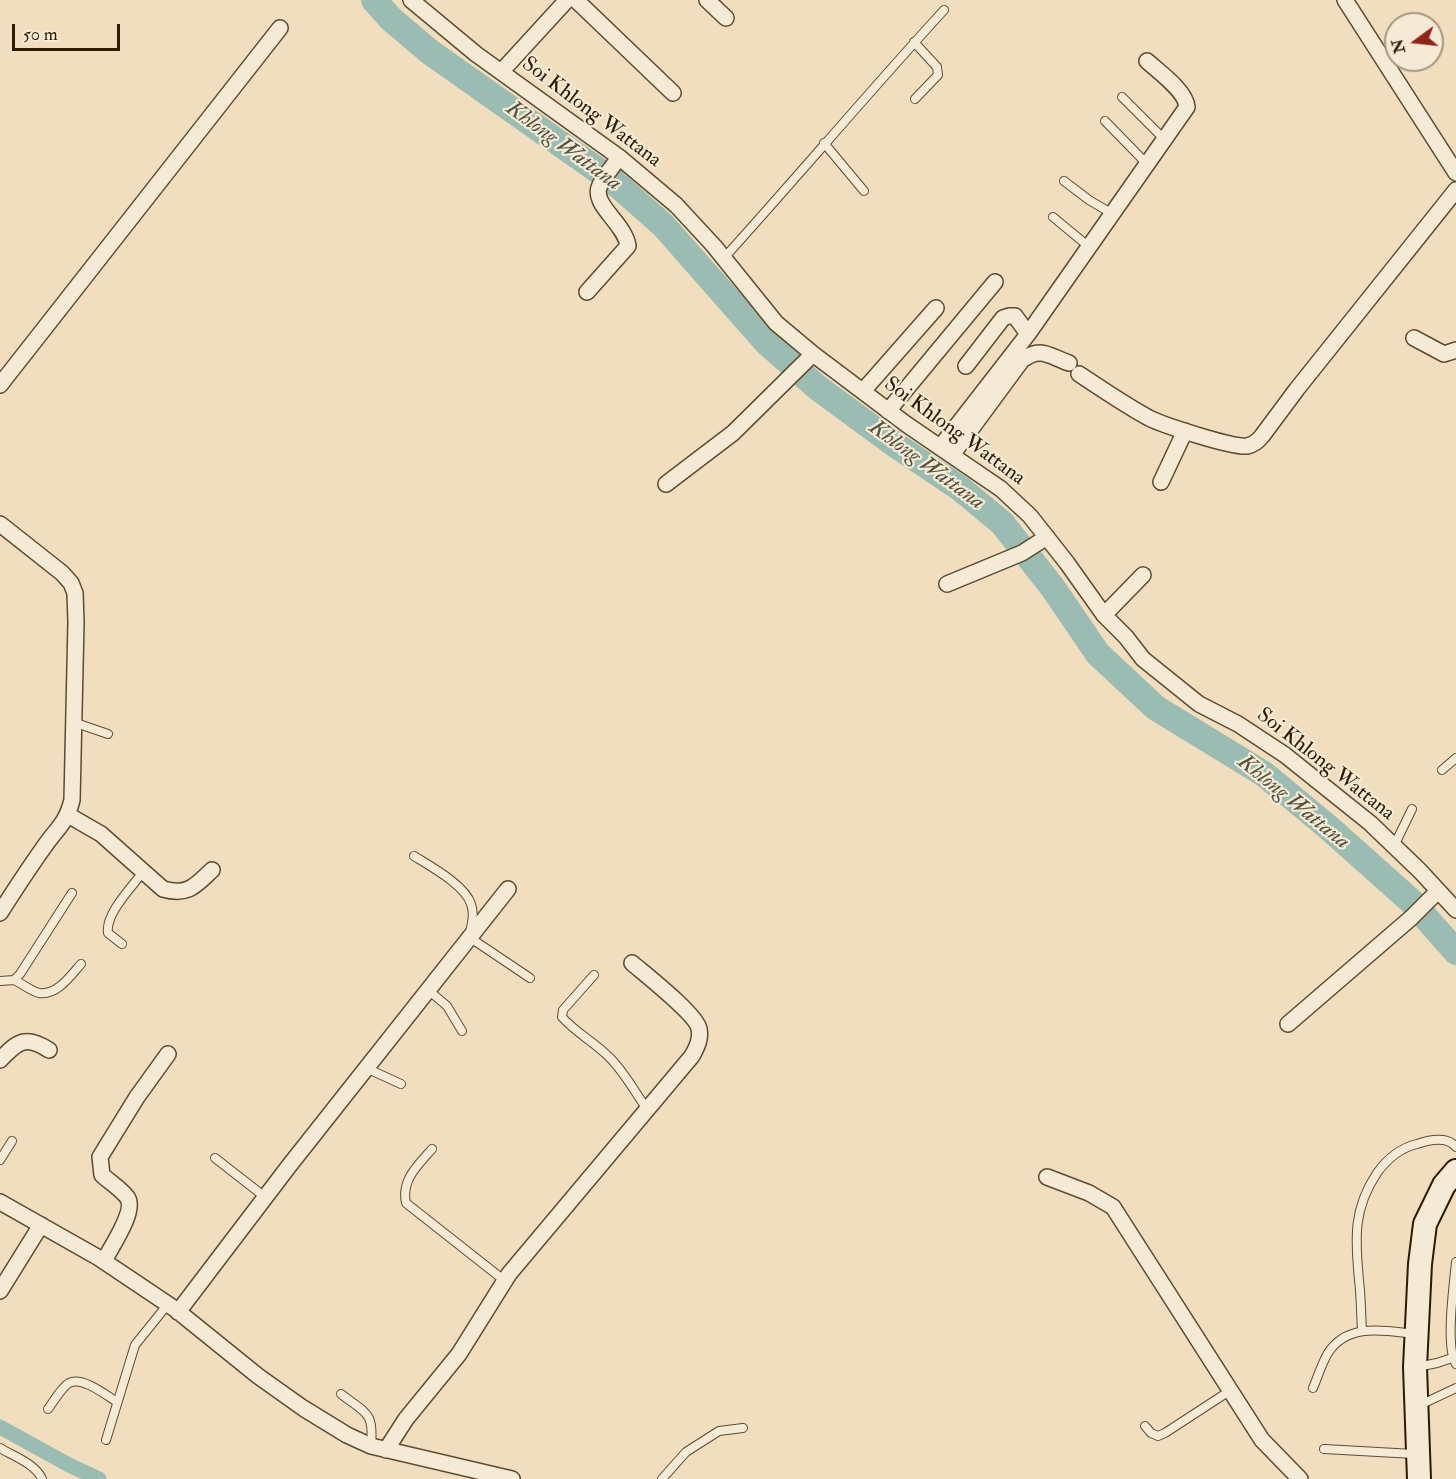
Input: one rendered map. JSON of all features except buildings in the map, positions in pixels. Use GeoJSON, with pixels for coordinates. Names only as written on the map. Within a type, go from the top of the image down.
{"type":"FeatureCollection","features":[{"type":"Feature","properties":{"kind":"main road"},"geometry":{"type":"LineString","coordinates":[[1419,1479],[1415,1367],[1420,1264],[1425,1224],[1444,1185],[1456,1171]]}},
{"type":"Feature","properties":{"kind":"street"},"geometry":{"type":"LineString","coordinates":[[501,72],[567,0]]}},
{"type":"Feature","properties":{"kind":"street"},"geometry":{"type":"LineString","coordinates":[[576,0],[673,93]]}},
{"type":"Feature","properties":{"kind":"street"},"geometry":{"type":"LineString","coordinates":[[707,0],[726,18]]}},
{"type":"Feature","properties":{"kind":"street"},"geometry":{"type":"LineString","coordinates":[[1345,0],[1456,173]]}},
{"type":"Feature","properties":{"kind":"street","name":"Soi Khlong Wattana"},"geometry":{"type":"LineString","coordinates":[[412,1],[615,163],[676,205],[809,359],[863,391],[888,411],[1001,489],[1030,516],[1043,540],[1143,659],[1199,704],[1238,724],[1285,755],[1370,823],[1456,910]]}},
{"type":"Feature","properties":{"kind":"street"},"geometry":{"type":"LineString","coordinates":[[0,385],[280,28]]}},
{"type":"Feature","properties":{"kind":"street"},"geometry":{"type":"LineString","coordinates":[[946,451],[1187,107],[1183,94],[1147,61]]}},
{"type":"Feature","properties":{"kind":"street"},"geometry":{"type":"LineString","coordinates":[[587,292],[628,246],[623,229],[602,206],[599,199],[599,185],[615,163]]}},
{"type":"Feature","properties":{"kind":"street"},"geometry":{"type":"LineString","coordinates":[[946,451],[1022,360],[1032,352],[1041,352],[1074,369],[1150,419],[1234,445],[1248,446],[1257,442],[1456,190]]}},
{"type":"Feature","properties":{"kind":"street"},"geometry":{"type":"LineString","coordinates":[[888,411],[995,282]]}},
{"type":"Feature","properties":{"kind":"street"},"geometry":{"type":"LineString","coordinates":[[863,391],[936,308]]}},
{"type":"Feature","properties":{"kind":"street"},"geometry":{"type":"LineString","coordinates":[[966,366],[1003,318],[1009,315],[1015,316],[1028,334]]}},
{"type":"Feature","properties":{"kind":"street"},"geometry":{"type":"LineString","coordinates":[[1414,338],[1444,354],[1456,351]]}},
{"type":"Feature","properties":{"kind":"street"},"geometry":{"type":"LineString","coordinates":[[666,484],[733,433],[809,359]]}},
{"type":"Feature","properties":{"kind":"street"},"geometry":{"type":"LineString","coordinates":[[1161,482],[1185,431]]}},
{"type":"Feature","properties":{"kind":"street"},"geometry":{"type":"LineString","coordinates":[[0,524],[62,573],[71,583],[75,593],[76,622],[72,800],[68,815],[62,825],[46,844],[0,913]]}},
{"type":"Feature","properties":{"kind":"street"},"geometry":{"type":"LineString","coordinates":[[947,584],[1022,553],[1043,540]]}},
{"type":"Feature","properties":{"kind":"street"},"geometry":{"type":"LineString","coordinates":[[1104,615],[1143,575]]}},
{"type":"Feature","properties":{"kind":"street"},"geometry":{"type":"LineString","coordinates":[[68,815],[101,834],[163,889],[174,892],[194,888],[212,870]]}},
{"type":"Feature","properties":{"kind":"street"},"geometry":{"type":"LineString","coordinates":[[173,1308],[265,1197],[508,889]]}},
{"type":"Feature","properties":{"kind":"street"},"geometry":{"type":"LineString","coordinates":[[1288,1024],[1412,918],[1438,891]]}},
{"type":"Feature","properties":{"kind":"street"},"geometry":{"type":"LineString","coordinates":[[378,1448],[406,1419],[459,1354],[505,1281],[692,1056],[699,1044],[699,1027],[690,1014],[632,963]]}},
{"type":"Feature","properties":{"kind":"street"},"geometry":{"type":"LineString","coordinates":[[0,1060],[12,1048],[24,1041],[37,1042],[49,1050]]}},
{"type":"Feature","properties":{"kind":"street"},"geometry":{"type":"LineString","coordinates":[[104,1261],[128,1216],[131,1205],[128,1198],[102,1176],[100,1157],[137,1097],[168,1054]]}},
{"type":"Feature","properties":{"kind":"street"},"geometry":{"type":"LineString","coordinates":[[1047,1177],[1089,1193],[1113,1208],[1262,1440],[1300,1479]]}},
{"type":"Feature","properties":{"kind":"street"},"geometry":{"type":"LineString","coordinates":[[0,1202],[104,1261],[173,1308],[258,1376],[303,1408],[347,1435],[378,1448],[512,1479]]}},
{"type":"Feature","properties":{"kind":"street"},"geometry":{"type":"LineString","coordinates":[[0,1291],[41,1225]]}},
{"type":"Feature","properties":{"kind":"lane"},"geometry":{"type":"LineString","coordinates":[[724,258],[944,10]]}},
{"type":"Feature","properties":{"kind":"lane"},"geometry":{"type":"LineString","coordinates":[[914,42],[939,72],[915,99]]}},
{"type":"Feature","properties":{"kind":"lane"},"geometry":{"type":"LineString","coordinates":[[1122,96],[1165,140]]}},
{"type":"Feature","properties":{"kind":"lane"},"geometry":{"type":"LineString","coordinates":[[1105,121],[1147,164]]}},
{"type":"Feature","properties":{"kind":"lane"},"geometry":{"type":"LineString","coordinates":[[824,143],[864,191]]}},
{"type":"Feature","properties":{"kind":"lane"},"geometry":{"type":"LineString","coordinates":[[1064,181],[1111,213]]}},
{"type":"Feature","properties":{"kind":"lane"},"geometry":{"type":"LineString","coordinates":[[1053,217],[1088,246]]}},
{"type":"Feature","properties":{"kind":"lane"},"geometry":{"type":"LineString","coordinates":[[74,722],[108,734]]}},
{"type":"Feature","properties":{"kind":"lane"},"geometry":{"type":"LineString","coordinates":[[1442,770],[1456,758]]}},
{"type":"Feature","properties":{"kind":"lane"},"geometry":{"type":"LineString","coordinates":[[1394,846],[1412,808]]}},
{"type":"Feature","properties":{"kind":"lane"},"geometry":{"type":"LineString","coordinates":[[414,856],[443,874],[465,893],[471,904],[469,937],[530,978]]}},
{"type":"Feature","properties":{"kind":"lane"},"geometry":{"type":"LineString","coordinates":[[122,944],[108,933],[106,926],[111,914],[143,872]]}},
{"type":"Feature","properties":{"kind":"lane"},"geometry":{"type":"LineString","coordinates":[[14,980],[72,893]]}},
{"type":"Feature","properties":{"kind":"lane"},"geometry":{"type":"LineString","coordinates":[[0,981],[14,980],[39,993],[51,991],[59,987],[81,964]]}},
{"type":"Feature","properties":{"kind":"lane"},"geometry":{"type":"LineString","coordinates":[[594,975],[563,1010],[562,1017],[609,1056],[623,1072],[647,1109]]}},
{"type":"Feature","properties":{"kind":"lane"},"geometry":{"type":"LineString","coordinates":[[427,989],[447,1006],[462,1031]]}},
{"type":"Feature","properties":{"kind":"lane"},"geometry":{"type":"LineString","coordinates":[[366,1068],[401,1084]]}},
{"type":"Feature","properties":{"kind":"lane"},"geometry":{"type":"LineString","coordinates":[[1362,1331],[1356,1224],[1365,1191],[1383,1165],[1404,1147],[1426,1141],[1442,1140],[1453,1143],[1456,1147]]}},
{"type":"Feature","properties":{"kind":"lane"},"geometry":{"type":"LineString","coordinates":[[0,1160],[12,1141]]}},
{"type":"Feature","properties":{"kind":"lane"},"geometry":{"type":"LineString","coordinates":[[432,1149],[410,1175],[404,1194],[406,1203],[505,1281]]}},
{"type":"Feature","properties":{"kind":"lane"},"geometry":{"type":"LineString","coordinates":[[215,1158],[265,1197]]}},
{"type":"Feature","properties":{"kind":"lane"},"geometry":{"type":"LineString","coordinates":[[1415,1367],[1455,1360],[1451,1316],[1456,1262]]}},
{"type":"Feature","properties":{"kind":"lane"},"geometry":{"type":"LineString","coordinates":[[106,1440],[135,1345],[173,1308]]}},
{"type":"Feature","properties":{"kind":"lane"},"geometry":{"type":"LineString","coordinates":[[1313,1388],[1328,1353],[1338,1342],[1350,1335],[1376,1329],[1417,1335]]}},
{"type":"Feature","properties":{"kind":"lane"},"geometry":{"type":"LineString","coordinates":[[48,1409],[68,1384],[75,1381],[88,1384],[117,1402]]}},
{"type":"Feature","properties":{"kind":"lane"},"geometry":{"type":"LineString","coordinates":[[1416,1407],[1456,1388]]}},
{"type":"Feature","properties":{"kind":"lane"},"geometry":{"type":"LineString","coordinates":[[1145,1426],[1151,1433],[1158,1436],[1165,1434],[1231,1390]]}},
{"type":"Feature","properties":{"kind":"lane"},"geometry":{"type":"LineString","coordinates":[[342,1395],[366,1412],[378,1448]]}},
{"type":"Feature","properties":{"kind":"lane"},"geometry":{"type":"LineString","coordinates":[[662,1479],[686,1452],[719,1431],[743,1428]]}},
{"type":"Feature","properties":{"kind":"lane"},"geometry":{"type":"LineString","coordinates":[[0,1448],[30,1465],[42,1479]]}},
{"type":"Feature","properties":{"kind":"lane"},"geometry":{"type":"LineString","coordinates":[[1324,1449],[1419,1454]]}},
{"type":"Feature","properties":{"kind":"waterway","name":"Khlong Wattana"},"geometry":{"type":"LineString","coordinates":[[374,0],[391,19],[430,52],[613,181],[663,225],[766,342],[818,388],[961,489],[1002,523],[1053,588],[1098,654],[1156,708],[1264,774],[1329,828],[1412,902],[1456,952]]}},
{"type":"Feature","properties":{"kind":"waterway"},"geometry":{"type":"LineString","coordinates":[[0,1427],[99,1479]]}}]}
